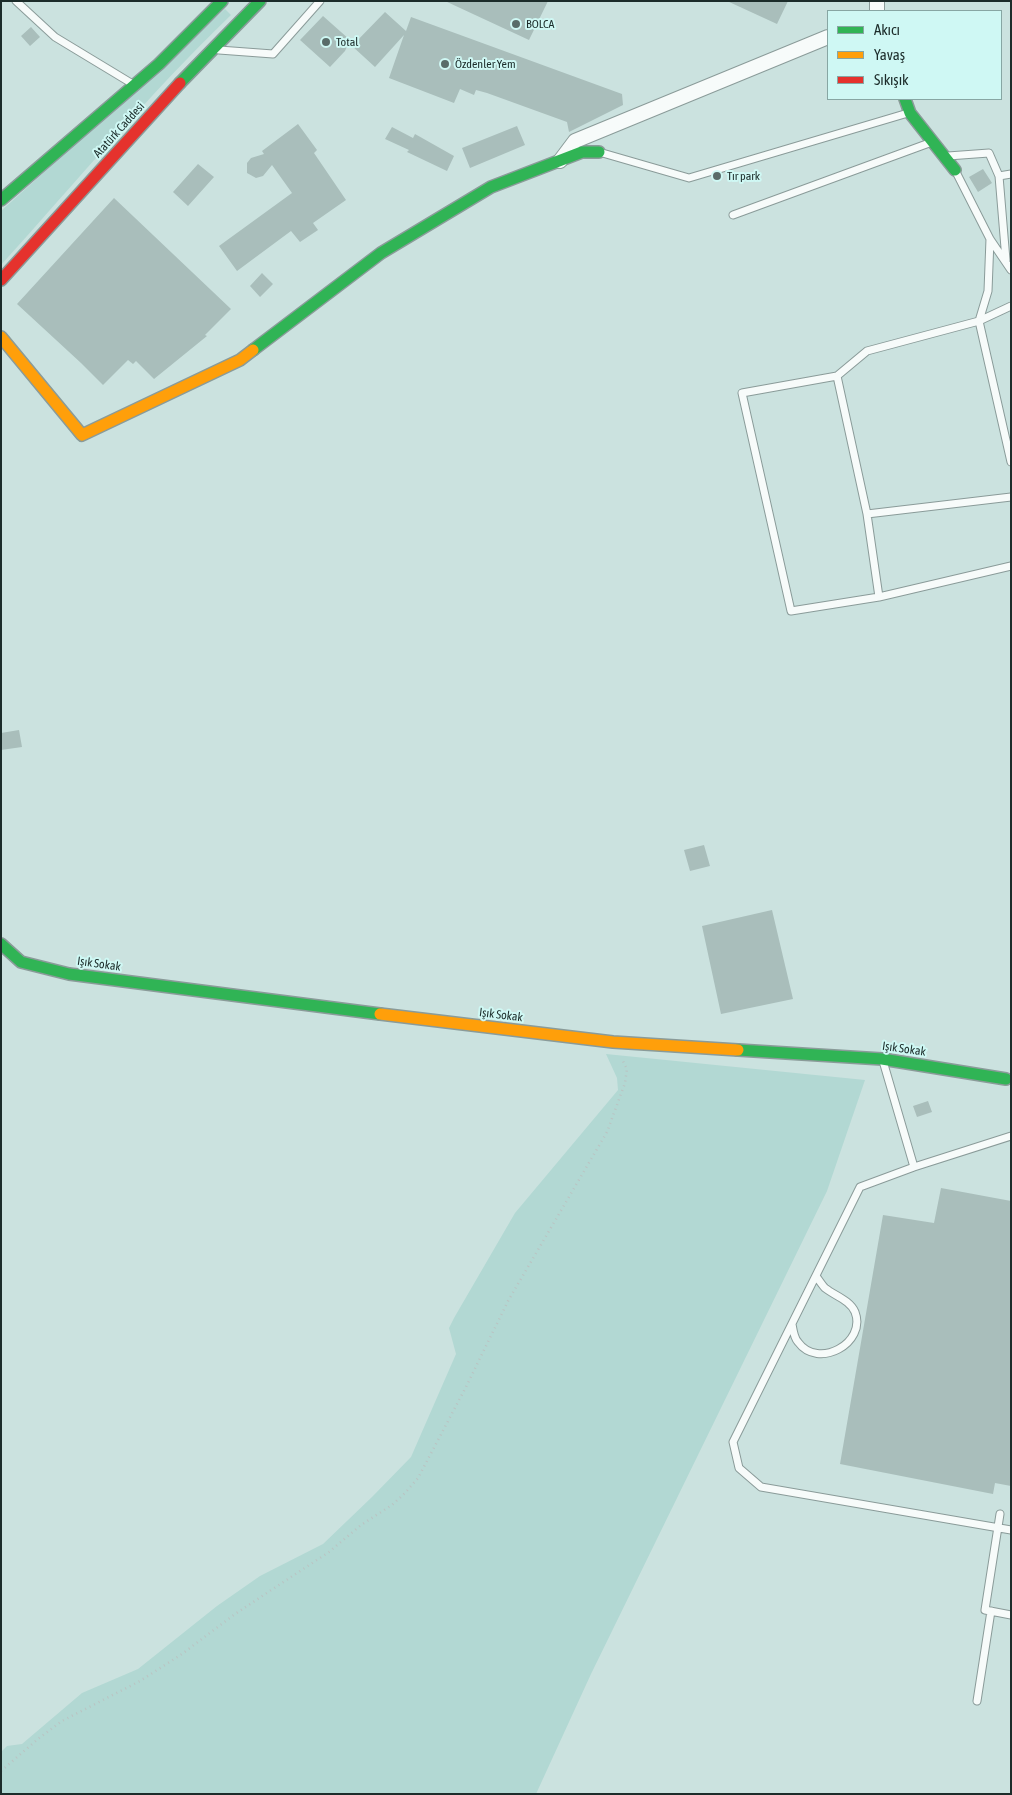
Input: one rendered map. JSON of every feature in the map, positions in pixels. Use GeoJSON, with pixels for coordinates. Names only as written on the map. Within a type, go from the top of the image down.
{"type":"FeatureCollection","features":[{"type":"Feature","properties":{"kind":"street","name":"Atatürk Caddesi"},"geometry":{"type":"LineString","coordinates":[[1,200],[159,64],[222,1]]}},
{"type":"Feature","properties":{"kind":"street","name":"Atatürk Caddesi"},"geometry":{"type":"LineString","coordinates":[[1,280],[178,85],[260,1]]}},
{"type":"Feature","properties":{"kind":"street"},"geometry":{"type":"LineString","coordinates":[[560,161],[575,140],[827,38]]}},
{"type":"Feature","properties":{"kind":"street"},"geometry":{"type":"LineString","coordinates":[[905,100],[910,113],[955,170]]}},
{"type":"Feature","properties":{"kind":"street"},"geometry":{"type":"LineString","coordinates":[[1,337],[82,435],[240,360],[381,253],[491,188],[582,152],[599,152]]}},
{"type":"Feature","properties":{"kind":"street","name":"Işık Sokak"},"geometry":{"type":"LineString","coordinates":[[1,944],[21,962],[69,974],[614,1042],[882,1059],[1006,1079]]}},
{"type":"Feature","properties":{"kind":"lane"},"geometry":{"type":"LineString","coordinates":[[16,1],[55,38],[134,84]]}},
{"type":"Feature","properties":{"kind":"lane"},"geometry":{"type":"LineString","coordinates":[[214,49],[273,54],[320,1]]}},
{"type":"Feature","properties":{"kind":"lane"},"geometry":{"type":"LineString","coordinates":[[599,152],[689,178],[910,113]]}},
{"type":"Feature","properties":{"kind":"lane"},"geometry":{"type":"LineString","coordinates":[[733,215],[932,142]]}},
{"type":"Feature","properties":{"kind":"lane"},"geometry":{"type":"LineString","coordinates":[[944,156],[989,154],[999,176],[1007,262]]}},
{"type":"Feature","properties":{"kind":"lane"},"geometry":{"type":"LineString","coordinates":[[955,170],[990,239],[1011,270]]}},
{"type":"Feature","properties":{"kind":"lane"},"geometry":{"type":"LineString","coordinates":[[999,176],[1011,174]]}},
{"type":"Feature","properties":{"kind":"lane"},"geometry":{"type":"LineString","coordinates":[[990,239],[988,291],[978,321],[1011,462]]}},
{"type":"Feature","properties":{"kind":"lane"},"geometry":{"type":"LineString","coordinates":[[1011,306],[978,321],[867,351],[837,376],[742,393],[791,611],[879,597],[1011,566]]}},
{"type":"Feature","properties":{"kind":"lane"},"geometry":{"type":"LineString","coordinates":[[837,376],[867,514],[879,597]]}},
{"type":"Feature","properties":{"kind":"lane"},"geometry":{"type":"LineString","coordinates":[[867,514],[1011,497]]}},
{"type":"Feature","properties":{"kind":"lane"},"geometry":{"type":"LineString","coordinates":[[882,1059],[914,1167]]}},
{"type":"Feature","properties":{"kind":"lane"},"geometry":{"type":"LineString","coordinates":[[1011,1136],[914,1167],[860,1187],[733,1442],[738,1468],[761,1486],[1011,1530]]}},
{"type":"Feature","properties":{"kind":"lane"},"geometry":{"type":"LineString","coordinates":[[792,1324],[797,1342],[812,1353],[834,1352],[852,1338],[856,1328],[856,1313],[849,1303],[824,1287],[816,1276]]}},
{"type":"Feature","properties":{"kind":"lane"},"geometry":{"type":"LineString","coordinates":[[1000,1514],[984,1610],[1011,1615]]}},
{"type":"Feature","properties":{"kind":"lane"},"geometry":{"type":"LineString","coordinates":[[977,1701],[991,1611]]}},
{"type":"Feature","properties":{"kind":"path"},"geometry":{"type":"LineString","coordinates":[[1,1771],[62,1721],[140,1681],[182,1654],[235,1614],[329,1552],[361,1524],[392,1505],[418,1478],[467,1386],[508,1301],[607,1132],[625,1083],[627,1069],[614,1042]]}},
{"type":"Feature","properties":{"kind":"shaded area"},"geometry":{"type":"Polygon","coordinates":[[[225,9],[231,15],[142,107],[1,265],[1,211],[225,9]]]}},
{"type":"Feature","properties":{"kind":"shaded area"},"geometry":{"type":"Polygon","coordinates":[[[606,1054],[865,1080],[827,1191],[591,1674],[536,1794],[1,1794],[1,1752],[7,1746],[22,1744],[82,1693],[138,1669],[217,1606],[260,1576],[323,1544],[411,1457],[456,1354],[449,1328],[454,1318],[515,1213],[618,1090],[617,1078],[606,1054]]]}},
{"type":"Feature","properties":{"kind":"building","name":"BOLCA"},"geometry":{"type":"Polygon","coordinates":[[[445,1],[548,1],[529,40],[445,1]]]}},
{"type":"Feature","properties":{"kind":"building"},"geometry":{"type":"Polygon","coordinates":[[[727,1],[788,1],[777,24],[727,1]]]}},
{"type":"Feature","properties":{"kind":"building"},"geometry":{"type":"Polygon","coordinates":[[[385,12],[406,31],[411,17],[622,94],[623,105],[569,132],[567,122],[487,93],[476,90],[474,95],[460,89],[454,103],[389,78],[404,35],[375,67],[352,46],[385,12]]]}},
{"type":"Feature","properties":{"kind":"building"},"geometry":{"type":"Polygon","coordinates":[[[323,16],[350,40],[345,51],[330,67],[300,40],[323,16]]]}},
{"type":"Feature","properties":{"kind":"building"},"geometry":{"type":"Polygon","coordinates":[[[31,27],[40,37],[30,46],[21,36],[31,27]]]}},
{"type":"Feature","properties":{"kind":"building"},"geometry":{"type":"Polygon","coordinates":[[[298,124],[317,150],[314,153],[346,200],[313,223],[318,230],[300,242],[291,231],[237,271],[219,246],[292,193],[272,165],[263,176],[256,178],[247,173],[247,163],[251,158],[264,154],[262,151],[298,124]]]}},
{"type":"Feature","properties":{"kind":"building"},"geometry":{"type":"Polygon","coordinates":[[[517,126],[525,145],[470,168],[462,148],[517,126]]]}},
{"type":"Feature","properties":{"kind":"building"},"geometry":{"type":"Polygon","coordinates":[[[392,127],[413,138],[415,134],[454,156],[447,171],[385,139],[392,127]]]}},
{"type":"Feature","properties":{"kind":"building"},"geometry":{"type":"Polygon","coordinates":[[[198,164],[214,177],[188,206],[173,192],[198,164]]]}},
{"type":"Feature","properties":{"kind":"building"},"geometry":{"type":"Polygon","coordinates":[[[983,169],[992,183],[978,192],[969,177],[983,169]]]}},
{"type":"Feature","properties":{"kind":"building"},"geometry":{"type":"Polygon","coordinates":[[[114,198],[231,309],[205,335],[207,336],[154,379],[136,361],[133,364],[128,360],[103,385],[17,304],[114,198]]]}},
{"type":"Feature","properties":{"kind":"building"},"geometry":{"type":"Polygon","coordinates":[[[262,273],[273,284],[260,297],[250,286],[262,273]]]}},
{"type":"Feature","properties":{"kind":"building"},"geometry":{"type":"Polygon","coordinates":[[[19,730],[22,747],[1,750],[1,733],[19,730]]]}},
{"type":"Feature","properties":{"kind":"building"},"geometry":{"type":"Polygon","coordinates":[[[704,845],[710,866],[690,871],[684,850],[704,845]]]}},
{"type":"Feature","properties":{"kind":"building"},"geometry":{"type":"Polygon","coordinates":[[[772,910],[793,999],[721,1014],[702,926],[772,910]]]}},
{"type":"Feature","properties":{"kind":"building"},"geometry":{"type":"Polygon","coordinates":[[[928,1101],[932,1112],[917,1117],[913,1106],[928,1101]]]}},
{"type":"Feature","properties":{"kind":"building"},"geometry":{"type":"Polygon","coordinates":[[[941,1188],[1011,1201],[1011,1486],[995,1483],[993,1494],[840,1464],[883,1215],[934,1223],[941,1188]]]}},
{"type":"Feature","properties":{"kind":"traffic: fast"},"geometry":{"type":"LineString","coordinates":[[1,200],[159,64],[222,1]]}},
{"type":"Feature","properties":{"kind":"traffic: fast"},"geometry":{"type":"LineString","coordinates":[[180,83],[260,1]]}},
{"type":"Feature","properties":{"kind":"traffic: fast"},"geometry":{"type":"LineString","coordinates":[[905,100],[910,113],[955,170]]}},
{"type":"Feature","properties":{"kind":"traffic: fast"},"geometry":{"type":"LineString","coordinates":[[253,350],[381,253],[491,187],[582,152],[599,152]]}},
{"type":"Feature","properties":{"kind":"traffic: fast"},"geometry":{"type":"LineString","coordinates":[[1,944],[21,962],[69,974],[380,1014]]}},
{"type":"Feature","properties":{"kind":"traffic: fast"},"geometry":{"type":"LineString","coordinates":[[738,1050],[882,1059],[1006,1079]]}},
{"type":"Feature","properties":{"kind":"traffic: slow"},"geometry":{"type":"LineString","coordinates":[[1,337],[82,435],[240,360],[253,350]]}},
{"type":"Feature","properties":{"kind":"traffic: slow"},"geometry":{"type":"LineString","coordinates":[[380,1014],[613,1042],[738,1050]]}},
{"type":"Feature","properties":{"kind":"traffic: jam"},"geometry":{"type":"LineString","coordinates":[[1,280],[180,83]]}},
{"type":"Feature","properties":{"kind":"place","name":"BOLCA"},"geometry":{"type":"Point","coordinates":[516,24]}},
{"type":"Feature","properties":{"kind":"place","name":"Total"},"geometry":{"type":"Point","coordinates":[326,42]}},
{"type":"Feature","properties":{"kind":"place","name":"Özdenler Yem"},"geometry":{"type":"Point","coordinates":[445,64]}},
{"type":"Feature","properties":{"kind":"place","name":"Tır park"},"geometry":{"type":"Point","coordinates":[717,176]}}]}
